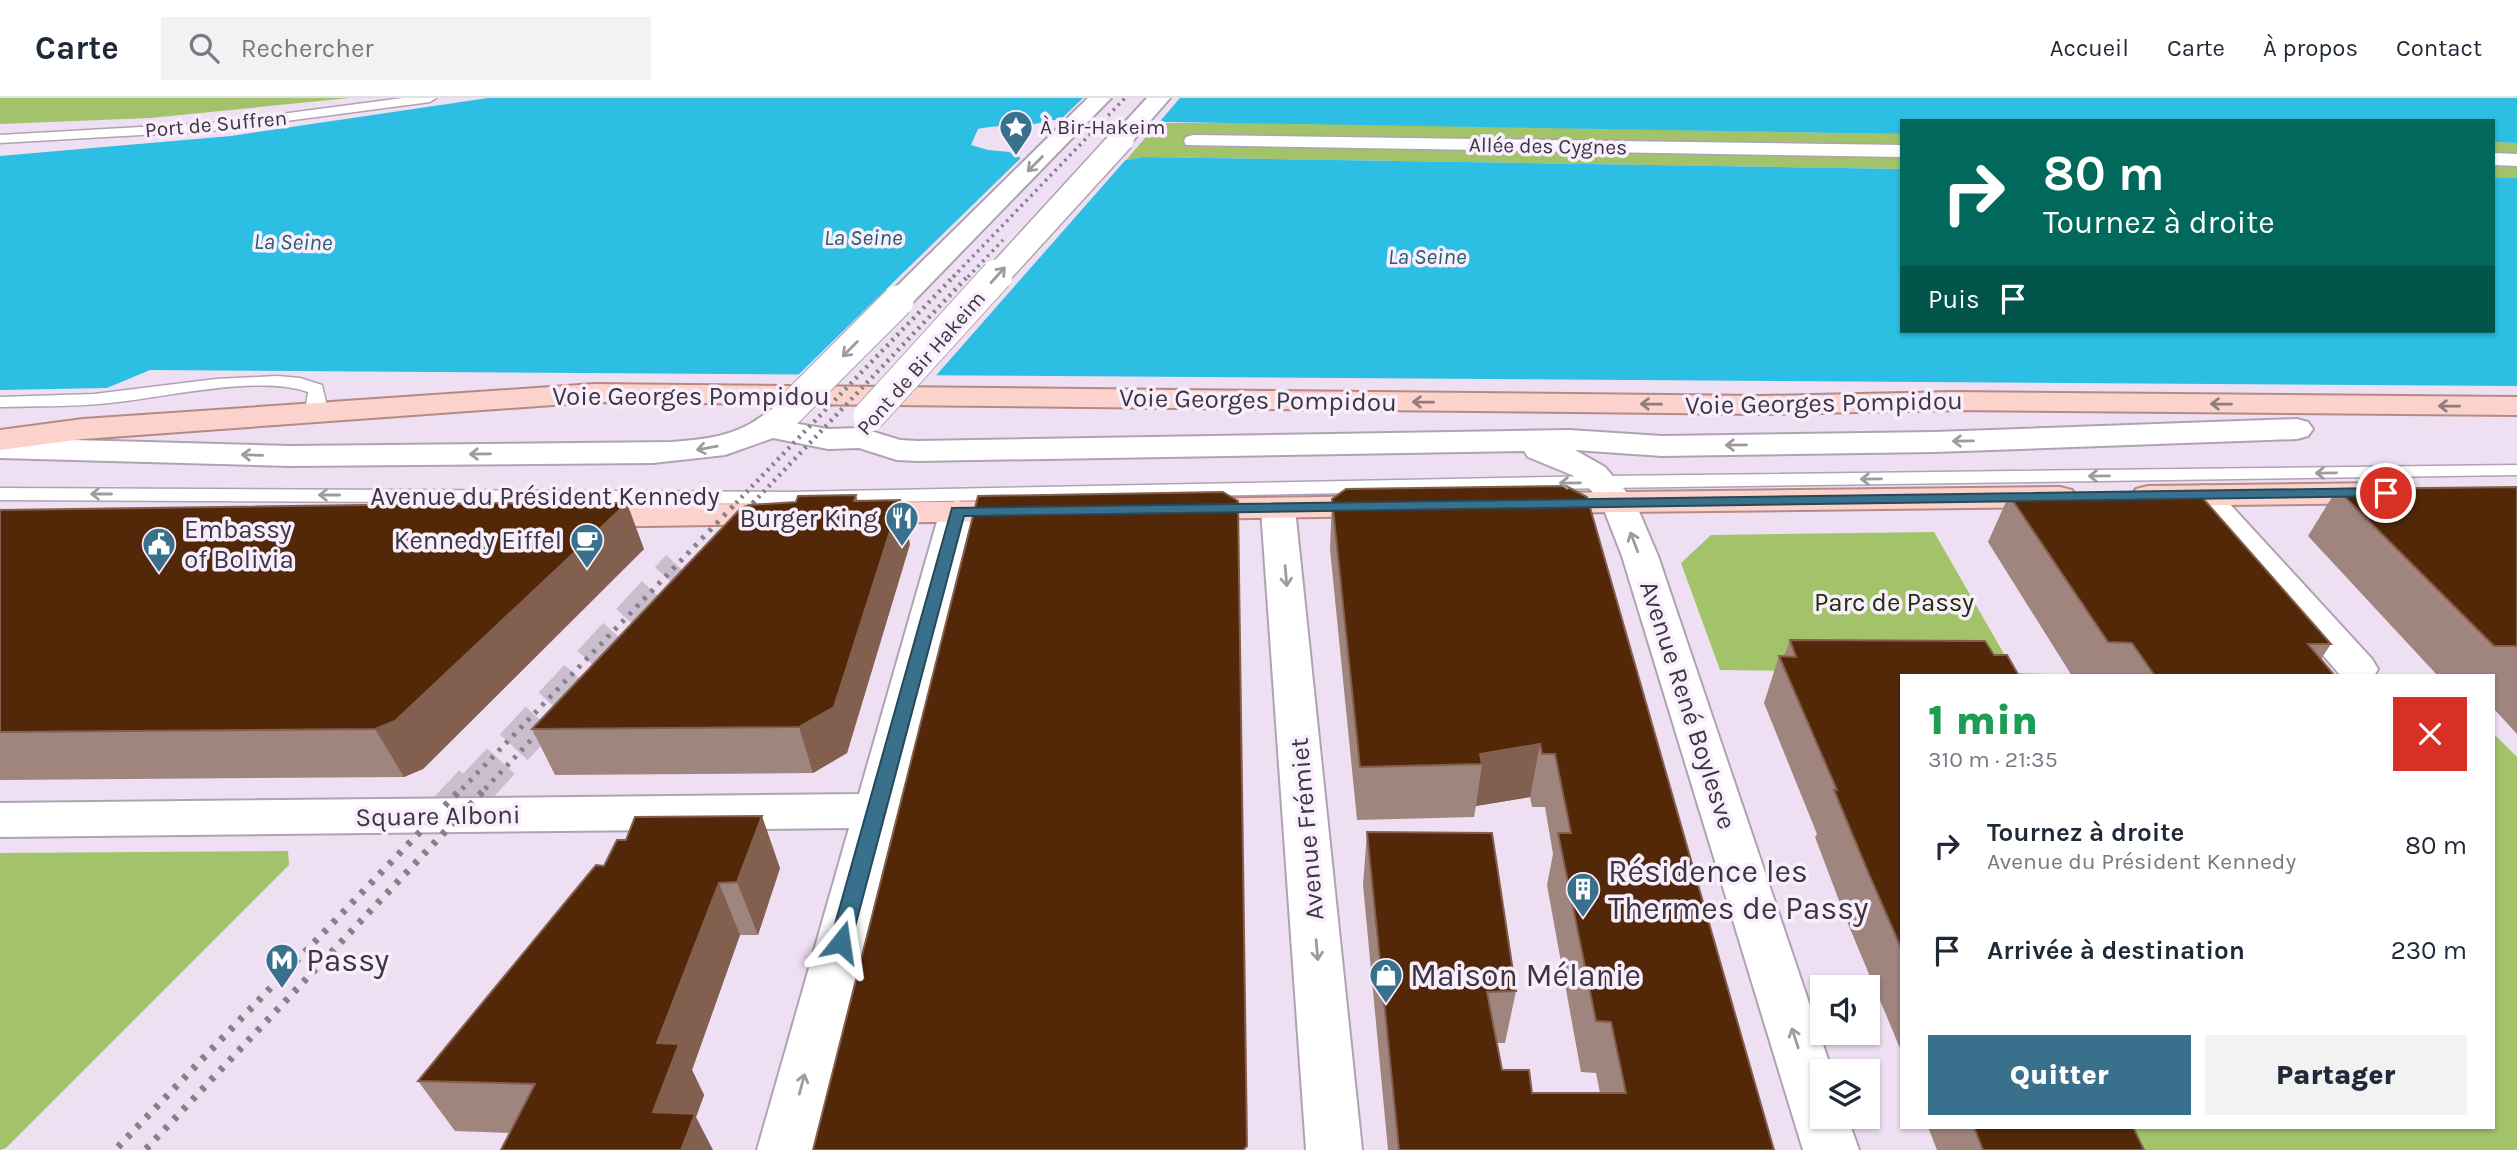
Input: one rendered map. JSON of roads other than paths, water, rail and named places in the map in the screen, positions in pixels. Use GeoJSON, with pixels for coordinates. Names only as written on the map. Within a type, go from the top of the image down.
{"type":"FeatureCollection","features":[{"type":"Feature","properties":{"kind":"main road"},"geometry":{"type":"LineString","coordinates":[[0,448],[290,456],[653,453],[703,450],[730,444],[780,419],[1100,98]]}},
{"type":"Feature","properties":{"kind":"main road","name":"Pont de Bir Hakeim"},"geometry":{"type":"LineString","coordinates":[[780,419],[788,432],[850,440],[865,427],[1159,98]]}},
{"type":"Feature","properties":{"kind":"main road","name":"Voie Georges Pompidou"},"geometry":{"type":"LineString","coordinates":[[0,440],[83,429],[594,393],[1761,405],[1951,401],[2517,406]]}},
{"type":"Feature","properties":{"kind":"main road"},"geometry":{"type":"LineString","coordinates":[[1761,405],[1983,418],[2297,429],[2517,430]]}},
{"type":"Feature","properties":{"kind":"main road"},"geometry":{"type":"LineString","coordinates":[[865,427],[897,450],[918,451],[1569,440],[1661,446],[1948,442],[2297,429]]}},
{"type":"Feature","properties":{"kind":"main road"},"geometry":{"type":"LineString","coordinates":[[1508,442],[1567,457],[1588,468],[1611,492]]}},
{"type":"Feature","properties":{"kind":"main road","name":"Avenue du Président Kennedy"},"geometry":{"type":"LineString","coordinates":[[0,520],[1278,509],[1611,492],[2203,495],[2517,491]]}},
{"type":"Feature","properties":{"kind":"main road","name":"Avenue René Boylesve"},"geometry":{"type":"LineString","coordinates":[[1611,492],[1640,556],[1830,1150]]}},
{"type":"Feature","properties":{"kind":"main road"},"geometry":{"type":"LineString","coordinates":[[2203,495],[2358,669]]}},
{"type":"Feature","properties":{"kind":"main road","name":"Avenue Frémiet"},"geometry":{"type":"LineString","coordinates":[[1278,509],[1334,1150]]}},
{"type":"Feature","properties":{"kind":"main road"},"geometry":{"type":"LineString","coordinates":[[785,1150],[957,511]]}},
{"type":"Feature","properties":{"kind":"main road","name":"Square Alboni"},"geometry":{"type":"LineString","coordinates":[[0,820],[876,811]]}},
{"type":"Feature","properties":{"kind":"street","name":"Allée des Cygnes"},"geometry":{"type":"LineString","coordinates":[[1194,141],[1900,151]]}},
{"type":"Feature","properties":{"kind":"street"},"geometry":{"type":"LineString","coordinates":[[2495,159],[2517,159]]}},
{"type":"Feature","properties":{"kind":"lane","name":"Port de Suffren"},"geometry":{"type":"LineString","coordinates":[[0,139],[211,127],[430,98]]}},
{"type":"Feature","properties":{"kind":"lane"},"geometry":{"type":"LineString","coordinates":[[0,402],[107,399],[184,388],[284,380],[308,384],[316,389],[317,401],[313,412]]}},
{"type":"Feature","properties":{"kind":"lane","name":"Avenue du Président Kennedy"},"geometry":{"type":"LineString","coordinates":[[0,494],[789,498],[1611,492],[2517,470]]}},
{"type":"Feature","properties":{"kind":"water","name":"La Seine"},"geometry":{"type":"Polygon","coordinates":[[[488,98],[2517,98],[2517,143],[2495,142],[2495,119],[1900,119],[1900,134],[1051,120],[978,129],[971,145],[1010,152],[1020,159],[1126,160],[1142,157],[1900,169],[1900,333],[2495,333],[2495,178],[2517,178],[2517,386],[150,370],[107,388],[0,390],[0,156],[231,136],[488,98]]]}},
{"type":"Feature","properties":{"kind":"tunnel"},"geometry":{"type":"LineString","coordinates":[[475,789],[680,568]]}},
{"type":"Feature","properties":{"kind":"tunnel"},"geometry":{"type":"LineString","coordinates":[[450,816],[477,787]]}},
{"type":"Feature","properties":{"kind":"railway"},"geometry":{"type":"LineString","coordinates":[[953,277],[1125,98]]}},
{"type":"Feature","properties":{"kind":"railway"},"geometry":{"type":"LineString","coordinates":[[968,277],[1003,240]]}},
{"type":"Feature","properties":{"kind":"railway"},"geometry":{"type":"LineString","coordinates":[[736,503],[955,275]]}},
{"type":"Feature","properties":{"kind":"railway"},"geometry":{"type":"LineString","coordinates":[[753,503],[969,275]]}},
{"type":"Feature","properties":{"kind":"railway"},"geometry":{"type":"LineString","coordinates":[[462,789],[738,501]]}},
{"type":"Feature","properties":{"kind":"railway"},"geometry":{"type":"LineString","coordinates":[[738,519],[755,501]]}},
{"type":"Feature","properties":{"kind":"railway"},"geometry":{"type":"LineString","coordinates":[[485,789],[549,721]]}},
{"type":"Feature","properties":{"kind":"railway"},"geometry":{"type":"LineString","coordinates":[[118,1147],[463,787]]}},
{"type":"Feature","properties":{"kind":"railway"},"geometry":{"type":"LineString","coordinates":[[146,1149],[487,787]]}},
{"type":"Feature","properties":{"kind":"place","name":"À Bir-Hakeim"},"geometry":{"type":"Point","coordinates":[1016,157]}},
{"type":"Feature","properties":{"kind":"place","name":"Burger King"},"geometry":{"type":"Point","coordinates":[902,548]}},
{"type":"Feature","properties":{"kind":"place","name":"Kennedy Eiffel"},"geometry":{"type":"Point","coordinates":[587,570]}},
{"type":"Feature","properties":{"kind":"place","name":"Embassy of Bolivia"},"geometry":{"type":"Point","coordinates":[159,574]}},
{"type":"Feature","properties":{"kind":"place","name":"Résidence les Thermes de Passy"},"geometry":{"type":"Point","coordinates":[1583,919]}},
{"type":"Feature","properties":{"kind":"place","name":"Passy"},"geometry":{"type":"Point","coordinates":[282,990]}},
{"type":"Feature","properties":{"kind":"place","name":"Maison Mélanie"},"geometry":{"type":"Point","coordinates":[1386,1005]}},
{"type":"Feature","properties":{"kind":"park label","name":"Parc de Passy"},"geometry":{"type":"Point","coordinates":[1894,602]}}]}
